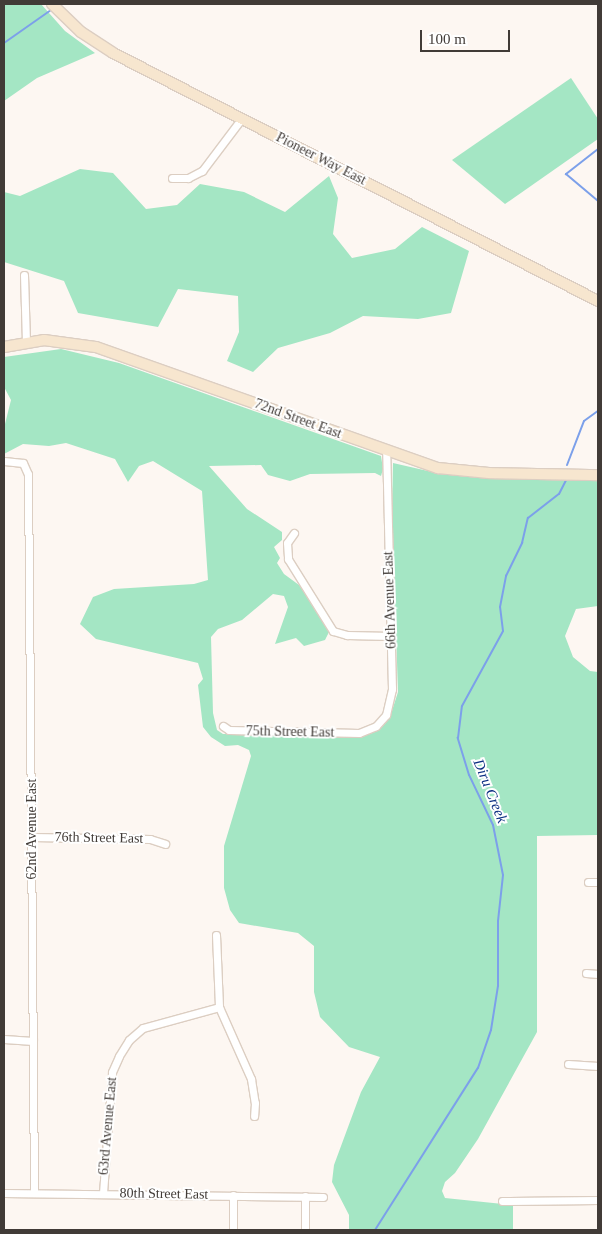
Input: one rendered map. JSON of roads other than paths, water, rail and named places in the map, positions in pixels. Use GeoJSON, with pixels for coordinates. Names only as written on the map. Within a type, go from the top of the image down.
{"type":"FeatureCollection","features":[{"type":"Feature","properties":{"kind":"main road","name":"Pioneer Way East"},"geometry":{"type":"LineString","coordinates":[[52,4],[81,32],[105,49],[598,301]]}},
{"type":"Feature","properties":{"kind":"main road","name":"72nd Street East"},"geometry":{"type":"LineString","coordinates":[[4,347],[26,342],[63,341],[96,346],[386,451],[451,470],[598,475]]}},
{"type":"Feature","properties":{"kind":"street"},"geometry":{"type":"LineString","coordinates":[[172,178],[188,178],[202,171],[242,118]]}},
{"type":"Feature","properties":{"kind":"street"},"geometry":{"type":"LineString","coordinates":[[24,275],[26,342]]}},
{"type":"Feature","properties":{"kind":"street","name":"66th Avenue East"},"geometry":{"type":"LineString","coordinates":[[359,733],[378,724],[389,706],[391,636],[386,451]]}},
{"type":"Feature","properties":{"kind":"street","name":"62nd Avenue East"},"geometry":{"type":"LineString","coordinates":[[4,461],[26,466],[32,837],[34,1192]]}},
{"type":"Feature","properties":{"kind":"street"},"geometry":{"type":"LineString","coordinates":[[294,533],[287,543],[288,560],[334,630],[341,635],[391,636]]}},
{"type":"Feature","properties":{"kind":"street","name":"75th Street East"},"geometry":{"type":"LineString","coordinates":[[223,726],[229,730],[359,733]]}},
{"type":"Feature","properties":{"kind":"street","name":"76th Street East"},"geometry":{"type":"LineString","coordinates":[[32,837],[150,839],[165,844]]}},
{"type":"Feature","properties":{"kind":"street"},"geometry":{"type":"LineString","coordinates":[[588,882],[598,882]]}},
{"type":"Feature","properties":{"kind":"street"},"geometry":{"type":"LineString","coordinates":[[216,935],[219,1007],[251,1079],[254,1116]]}},
{"type":"Feature","properties":{"kind":"street"},"geometry":{"type":"LineString","coordinates":[[586,974],[598,974]]}},
{"type":"Feature","properties":{"kind":"street","name":"63rd Avenue East"},"geometry":{"type":"LineString","coordinates":[[103,1194],[112,1072],[119,1056],[134,1034],[154,1024],[219,1007]]}},
{"type":"Feature","properties":{"kind":"street"},"geometry":{"type":"LineString","coordinates":[[4,1039],[33,1041]]}},
{"type":"Feature","properties":{"kind":"street"},"geometry":{"type":"LineString","coordinates":[[568,1064],[598,1066]]}},
{"type":"Feature","properties":{"kind":"street","name":"80th Street East"},"geometry":{"type":"LineString","coordinates":[[4,1193],[323,1197]]}},
{"type":"Feature","properties":{"kind":"street"},"geometry":{"type":"LineString","coordinates":[[233,1195],[233,1230]]}},
{"type":"Feature","properties":{"kind":"street"},"geometry":{"type":"LineString","coordinates":[[305,1196],[305,1230]]}},
{"type":"Feature","properties":{"kind":"street"},"geometry":{"type":"LineString","coordinates":[[502,1201],[598,1200]]}},
{"type":"Feature","properties":{"kind":"waterway"},"geometry":{"type":"LineString","coordinates":[[4,43],[51,10]]}},
{"type":"Feature","properties":{"kind":"waterway","name":"Diru Creek"},"geometry":{"type":"LineString","coordinates":[[598,149],[566,174],[598,201]]}},
{"type":"Feature","properties":{"kind":"waterway","name":"Diru Creek"},"geometry":{"type":"LineString","coordinates":[[567,465],[584,421],[598,411]]}},
{"type":"Feature","properties":{"kind":"waterway","name":"Diru Creek"},"geometry":{"type":"LineString","coordinates":[[375,1230],[478,1068],[491,1030],[498,986],[498,921],[503,875],[493,825],[469,775],[458,738],[462,706],[503,631],[500,607],[506,576],[522,543],[528,518],[559,494],[566,480]]}}]}
